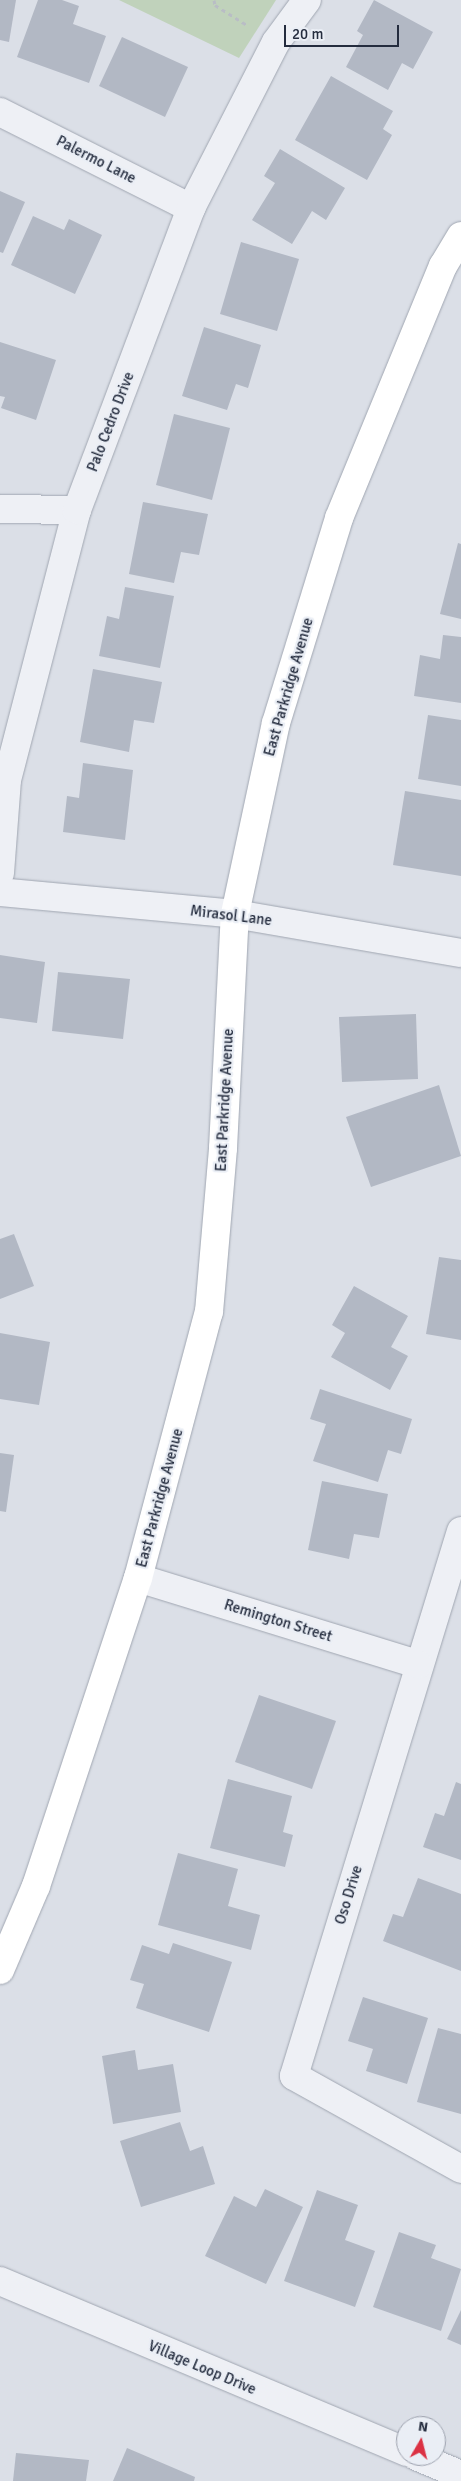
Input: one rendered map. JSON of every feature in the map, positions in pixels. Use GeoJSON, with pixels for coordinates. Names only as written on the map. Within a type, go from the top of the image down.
{"type":"FeatureCollection","features":[{"type":"Feature","properties":{"kind":"main road","name":"East Parkridge Avenue"},"geometry":{"type":"LineString","coordinates":[[0,1970],[36,1886],[138,1578],[209,1312],[223,1148],[235,914],[276,723],[339,518],[443,266],[461,236]]}},
{"type":"Feature","properties":{"kind":"street","name":"Palo Cedro Drive"},"geometry":{"type":"LineString","coordinates":[[0,873],[7,780],[78,510],[191,208],[276,42],[307,0]]}},
{"type":"Feature","properties":{"kind":"street","name":"Palermo Lane"},"geometry":{"type":"LineString","coordinates":[[0,112],[191,208]]}},
{"type":"Feature","properties":{"kind":"street"},"geometry":{"type":"LineString","coordinates":[[0,509],[78,510]]}},
{"type":"Feature","properties":{"kind":"street","name":"Mirasol Lane"},"geometry":{"type":"LineString","coordinates":[[0,892],[235,914],[461,953]]}},
{"type":"Feature","properties":{"kind":"street","name":"Oso Drive"},"geometry":{"type":"LineString","coordinates":[[461,1531],[418,1664],[294,2076],[461,2169]]}},
{"type":"Feature","properties":{"kind":"street","name":"Remington Street"},"geometry":{"type":"LineString","coordinates":[[138,1578],[418,1664]]}},
{"type":"Feature","properties":{"kind":"street","name":"Village Loop Drive"},"geometry":{"type":"LineString","coordinates":[[0,2281],[396,2448]]}},
{"type":"Feature","properties":{"kind":"street"},"geometry":{"type":"LineString","coordinates":[[441,2466],[461,2474]]}},
{"type":"Feature","properties":{"kind":"path"},"geometry":{"type":"LineString","coordinates":[[214,0],[214,6],[276,42]]}},
{"type":"Feature","properties":{"kind":"green space"},"geometry":{"type":"Polygon","coordinates":[[[119,0],[276,0],[239,58],[119,0]]]}},
{"type":"Feature","properties":{"kind":"building"},"geometry":{"type":"Polygon","coordinates":[[[0,0],[16,0],[9,42],[0,40],[0,0]]]}},
{"type":"Feature","properties":{"kind":"building"},"geometry":{"type":"Polygon","coordinates":[[[38,0],[62,0],[79,6],[73,24],[106,36],[89,83],[17,57],[38,0]]]}},
{"type":"Feature","properties":{"kind":"building"},"geometry":{"type":"Polygon","coordinates":[[[374,0],[433,32],[413,69],[402,63],[388,90],[346,67],[363,35],[357,31],[374,0]]]}},
{"type":"Feature","properties":{"kind":"building"},"geometry":{"type":"Polygon","coordinates":[[[122,37],[188,67],[165,117],[99,86],[122,37]]]}},
{"type":"Feature","properties":{"kind":"building"},"geometry":{"type":"Polygon","coordinates":[[[331,76],[393,111],[383,129],[392,135],[367,180],[295,140],[331,76]]]}},
{"type":"Feature","properties":{"kind":"building"},"geometry":{"type":"Polygon","coordinates":[[[280,149],[345,188],[326,220],[312,211],[292,244],[252,220],[275,183],[264,176],[280,149]]]}},
{"type":"Feature","properties":{"kind":"building"},"geometry":{"type":"Polygon","coordinates":[[[0,191],[25,202],[3,253],[0,252],[0,191]]]}},
{"type":"Feature","properties":{"kind":"building"},"geometry":{"type":"Polygon","coordinates":[[[33,216],[64,230],[69,219],[102,235],[75,294],[11,265],[33,216]]]}},
{"type":"Feature","properties":{"kind":"building"},"geometry":{"type":"Polygon","coordinates":[[[241,242],[299,259],[277,331],[220,314],[241,242]]]}},
{"type":"Feature","properties":{"kind":"building"},"geometry":{"type":"Polygon","coordinates":[[[204,327],[261,345],[248,388],[236,384],[227,410],[182,396],[204,327]]]}},
{"type":"Feature","properties":{"kind":"building"},"geometry":{"type":"Polygon","coordinates":[[[0,342],[56,360],[36,420],[1,408],[5,397],[0,396],[0,342]]]}},
{"type":"Feature","properties":{"kind":"building"},"geometry":{"type":"Polygon","coordinates":[[[174,414],[230,428],[212,500],[156,485],[174,414]]]}},
{"type":"Feature","properties":{"kind":"building"},"geometry":{"type":"Polygon","coordinates":[[[143,502],[208,514],[199,555],[181,552],[174,583],[129,574],[143,502]]]}},
{"type":"Feature","properties":{"kind":"building"},"geometry":{"type":"Polygon","coordinates":[[[458,543],[461,544],[461,619],[440,614],[458,543]]]}},
{"type":"Feature","properties":{"kind":"building"},"geometry":{"type":"Polygon","coordinates":[[[125,587],[174,596],[160,668],[99,656],[107,616],[119,619],[125,587]]]}},
{"type":"Feature","properties":{"kind":"building"},"geometry":{"type":"Polygon","coordinates":[[[443,635],[461,637],[461,703],[414,696],[420,655],[440,659],[443,635]]]}},
{"type":"Feature","properties":{"kind":"building"},"geometry":{"type":"Polygon","coordinates":[[[93,669],[162,682],[154,723],[134,720],[129,752],[80,742],[93,669]]]}},
{"type":"Feature","properties":{"kind":"building"},"geometry":{"type":"Polygon","coordinates":[[[428,715],[461,720],[461,786],[418,779],[428,715]]]}},
{"type":"Feature","properties":{"kind":"building"},"geometry":{"type":"Polygon","coordinates":[[[83,763],[133,770],[125,840],[63,832],[67,796],[79,798],[83,763]]]}},
{"type":"Feature","properties":{"kind":"building"},"geometry":{"type":"Polygon","coordinates":[[[405,791],[461,800],[461,876],[393,865],[405,791]]]}},
{"type":"Feature","properties":{"kind":"building"},"geometry":{"type":"Polygon","coordinates":[[[0,955],[45,962],[37,1023],[0,1018],[0,955]]]}},
{"type":"Feature","properties":{"kind":"building"},"geometry":{"type":"Polygon","coordinates":[[[58,972],[130,979],[123,1039],[52,1031],[58,972]]]}},
{"type":"Feature","properties":{"kind":"building"},"geometry":{"type":"Polygon","coordinates":[[[416,1014],[418,1079],[342,1082],[339,1017],[416,1014]]]}},
{"type":"Feature","properties":{"kind":"building"},"geometry":{"type":"Polygon","coordinates":[[[439,1085],[461,1156],[371,1187],[346,1117],[439,1085]]]}},
{"type":"Feature","properties":{"kind":"building"},"geometry":{"type":"Polygon","coordinates":[[[14,1234],[34,1286],[0,1299],[0,1239],[14,1234]]]}},
{"type":"Feature","properties":{"kind":"building"},"geometry":{"type":"Polygon","coordinates":[[[439,1257],[461,1260],[461,1340],[426,1334],[439,1257]]]}},
{"type":"Feature","properties":{"kind":"building"},"geometry":{"type":"Polygon","coordinates":[[[354,1286],[408,1316],[391,1347],[408,1356],[390,1390],[331,1357],[345,1333],[332,1325],[354,1286]]]}},
{"type":"Feature","properties":{"kind":"building"},"geometry":{"type":"Polygon","coordinates":[[[0,1333],[50,1342],[39,1405],[0,1399],[0,1333]]]}},
{"type":"Feature","properties":{"kind":"building"},"geometry":{"type":"Polygon","coordinates":[[[320,1389],[412,1419],[401,1454],[388,1450],[378,1482],[313,1461],[326,1424],[310,1419],[320,1389]]]}},
{"type":"Feature","properties":{"kind":"building"},"geometry":{"type":"Polygon","coordinates":[[[0,1453],[14,1455],[6,1512],[0,1511],[0,1453]]]}},
{"type":"Feature","properties":{"kind":"building"},"geometry":{"type":"Polygon","coordinates":[[[322,1481],[388,1494],[379,1538],[354,1534],[349,1559],[308,1550],[322,1481]]]}},
{"type":"Feature","properties":{"kind":"building"},"geometry":{"type":"Polygon","coordinates":[[[259,1695],[336,1721],[312,1789],[235,1762],[259,1695]]]}},
{"type":"Feature","properties":{"kind":"building"},"geometry":{"type":"Polygon","coordinates":[[[228,1779],[292,1796],[283,1832],[293,1835],[285,1867],[210,1848],[228,1779]]]}},
{"type":"Feature","properties":{"kind":"building"},"geometry":{"type":"Polygon","coordinates":[[[456,1782],[461,1784],[461,1860],[423,1847],[435,1813],[444,1816],[456,1782]]]}},
{"type":"Feature","properties":{"kind":"building"},"geometry":{"type":"Polygon","coordinates":[[[178,1853],[238,1869],[228,1906],[260,1915],[251,1950],[158,1925],[178,1853]]]}},
{"type":"Feature","properties":{"kind":"building"},"geometry":{"type":"Polygon","coordinates":[[[418,1878],[461,1894],[461,1971],[383,1941],[393,1914],[403,1917],[418,1878]]]}},
{"type":"Feature","properties":{"kind":"building"},"geometry":{"type":"Polygon","coordinates":[[[173,1943],[232,1962],[209,2032],[136,2008],[144,1984],[130,1980],[142,1945],[169,1954],[173,1943]]]}},
{"type":"Feature","properties":{"kind":"building"},"geometry":{"type":"Polygon","coordinates":[[[363,1997],[428,2018],[407,2084],[366,2071],[373,2049],[348,2041],[363,1997]]]}},
{"type":"Feature","properties":{"kind":"building"},"geometry":{"type":"Polygon","coordinates":[[[438,2028],[461,2034],[461,2114],[417,2102],[438,2028]]]}},
{"type":"Feature","properties":{"kind":"building"},"geometry":{"type":"Polygon","coordinates":[[[135,2050],[138,2070],[173,2064],[181,2112],[113,2124],[102,2056],[135,2050]]]}},
{"type":"Feature","properties":{"kind":"building"},"geometry":{"type":"Polygon","coordinates":[[[180,2122],[190,2151],[203,2146],[215,2184],[141,2207],[120,2141],[180,2122]]]}},
{"type":"Feature","properties":{"kind":"building"},"geometry":{"type":"Polygon","coordinates":[[[265,2189],[303,2207],[266,2284],[205,2256],[234,2196],[256,2207],[265,2189]]]}},
{"type":"Feature","properties":{"kind":"building"},"geometry":{"type":"Polygon","coordinates":[[[317,2190],[358,2205],[345,2240],[375,2251],[355,2307],[284,2281],[317,2190]]]}},
{"type":"Feature","properties":{"kind":"building"},"geometry":{"type":"Polygon","coordinates":[[[399,2232],[436,2245],[431,2258],[461,2269],[441,2331],[373,2307],[399,2232]]]}},
{"type":"Feature","properties":{"kind":"building"},"geometry":{"type":"Polygon","coordinates":[[[461,2310],[461,2345],[447,2339],[461,2310]]]}},
{"type":"Feature","properties":{"kind":"building"},"geometry":{"type":"Polygon","coordinates":[[[127,2448],[195,2477],[194,2481],[113,2481],[127,2448]]]}},
{"type":"Feature","properties":{"kind":"building"},"geometry":{"type":"Polygon","coordinates":[[[16,2453],[89,2460],[86,2481],[13,2481],[16,2453]]]}}]}
